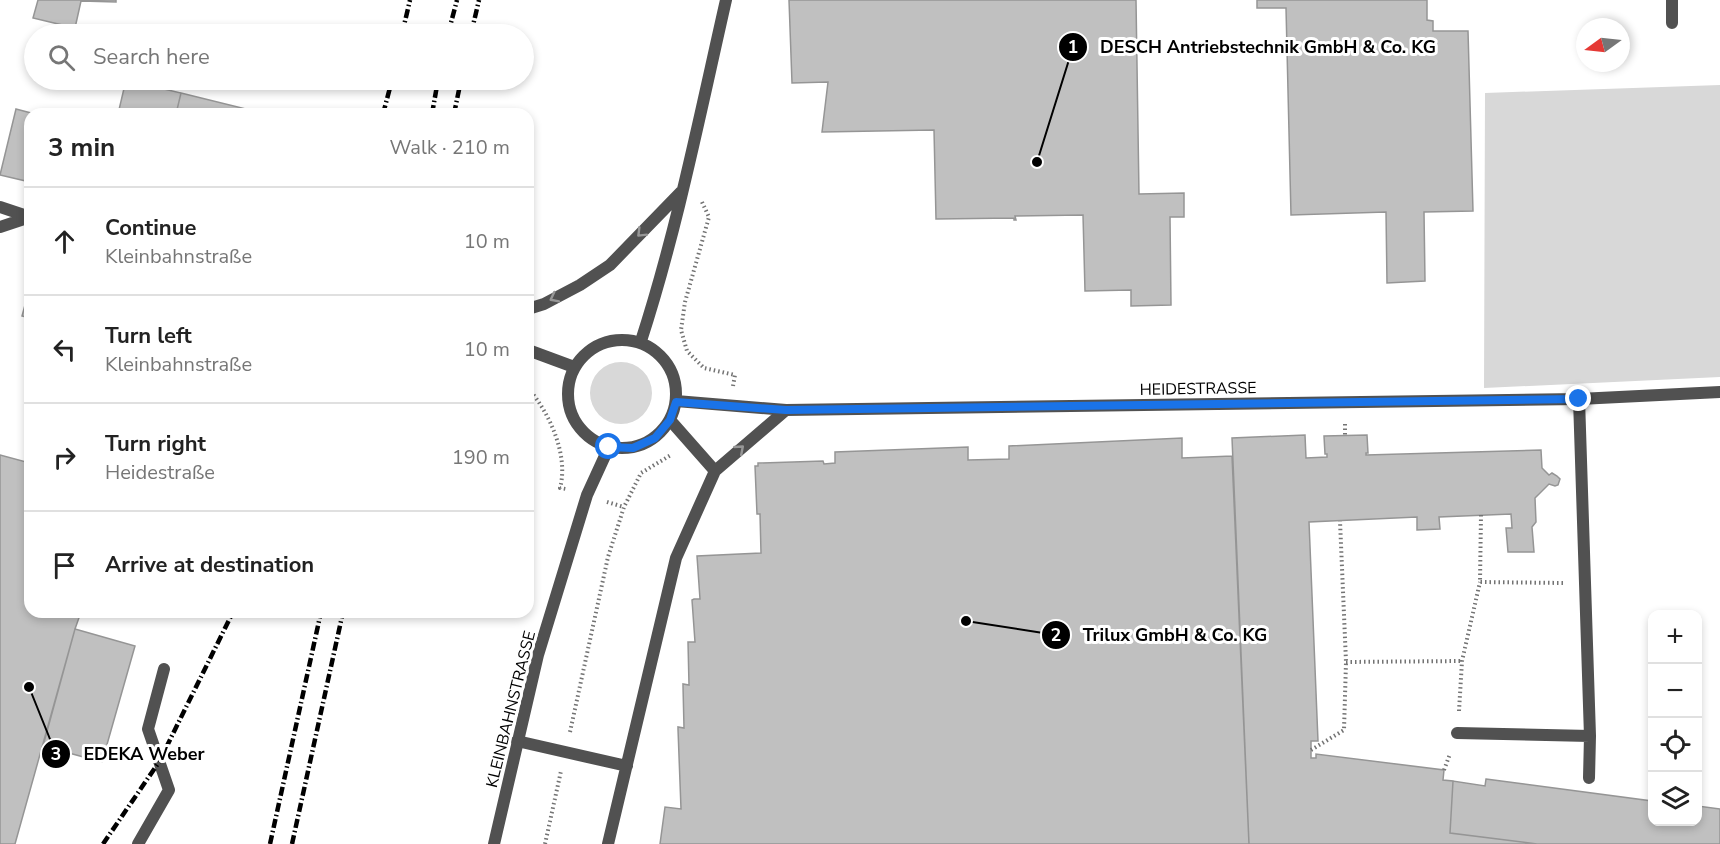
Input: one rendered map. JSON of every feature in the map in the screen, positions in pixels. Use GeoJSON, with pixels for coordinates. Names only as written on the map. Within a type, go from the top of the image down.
{"type":"FeatureCollection","features":[{"type":"Feature","properties":{"kind":"street"},"geometry":{"type":"LineString","coordinates":[[640,341],[656,294],[682,191],[726,0]]}},
{"type":"Feature","properties":{"kind":"street"},"geometry":{"type":"LineString","coordinates":[[1672,0],[1672,23]]}},
{"type":"Feature","properties":{"kind":"street"},"geometry":{"type":"LineString","coordinates":[[534,307],[580,285],[610,265],[682,191]]}},
{"type":"Feature","properties":{"kind":"street"},"geometry":{"type":"LineString","coordinates":[[0,207],[24,215]]}},
{"type":"Feature","properties":{"kind":"street"},"geometry":{"type":"LineString","coordinates":[[0,227],[24,219]]}},
{"type":"Feature","properties":{"kind":"street"},"geometry":{"type":"LineString","coordinates":[[610,339],[640,341],[663,358],[675,378],[676,402],[670,420],[655,438],[633,448],[609,447],[584,434],[569,410],[567,387],[574,367],[590,348],[610,339]]}},
{"type":"Feature","properties":{"kind":"street"},"geometry":{"type":"LineString","coordinates":[[534,352],[574,367]]}},
{"type":"Feature","properties":{"kind":"street","name":"HEIDESTRASSE"},"geometry":{"type":"LineString","coordinates":[[676,402],[786,410],[1579,399],[1720,392]]}},
{"type":"Feature","properties":{"kind":"street"},"geometry":{"type":"LineString","coordinates":[[1579,399],[1590,736],[1589,778]]}},
{"type":"Feature","properties":{"kind":"street"},"geometry":{"type":"LineString","coordinates":[[608,844],[676,558],[715,471],[786,410]]}},
{"type":"Feature","properties":{"kind":"street"},"geometry":{"type":"LineString","coordinates":[[670,420],[715,471]]}},
{"type":"Feature","properties":{"kind":"street","name":"KLEINBAHNSTRASSE"},"geometry":{"type":"LineString","coordinates":[[494,844],[538,655],[587,495],[609,447]]}},
{"type":"Feature","properties":{"kind":"street"},"geometry":{"type":"LineString","coordinates":[[138,844],[169,790],[148,729],[164,669]]}},
{"type":"Feature","properties":{"kind":"street"},"geometry":{"type":"LineString","coordinates":[[1457,733],[1590,736]]}},
{"type":"Feature","properties":{"kind":"street"},"geometry":{"type":"LineString","coordinates":[[517,741],[627,766]]}},
{"type":"Feature","properties":{"kind":"path"},"geometry":{"type":"LineString","coordinates":[[709,217],[685,302],[681,330],[687,351],[704,368],[735,375]]}},
{"type":"Feature","properties":{"kind":"path"},"geometry":{"type":"LineString","coordinates":[[534,395],[539,400],[558,442],[563,477],[560,488]]}},
{"type":"Feature","properties":{"kind":"path"},"geometry":{"type":"LineString","coordinates":[[545,844],[608,557],[624,507],[641,473],[691,443]]}},
{"type":"Feature","properties":{"kind":"path"},"geometry":{"type":"LineString","coordinates":[[1444,770],[1457,733],[1462,661],[1480,582],[1481,515]]}},
{"type":"Feature","properties":{"kind":"path"},"geometry":{"type":"LineString","coordinates":[[1311,750],[1344,730],[1346,662],[1340,521]]}},
{"type":"Feature","properties":{"kind":"path"},"geometry":{"type":"LineString","coordinates":[[1480,582],[1585,584]]}},
{"type":"Feature","properties":{"kind":"path"},"geometry":{"type":"LineString","coordinates":[[1346,662],[1462,661]]}},
{"type":"Feature","properties":{"kind":"shaded area"},"geometry":{"type":"Polygon","coordinates":[[[1720,85],[1720,377],[1484,388],[1485,93],[1720,85]]]}},
{"type":"Feature","properties":{"kind":"shaded area"},"geometry":{"type":"Polygon","coordinates":[[[621,362],[633,364],[643,371],[650,381],[652,393],[650,405],[643,415],[633,422],[621,424],[609,422],[599,415],[592,405],[590,393],[592,381],[599,371],[609,364],[621,362]]]}},
{"type":"Feature","properties":{"kind":"building"},"geometry":{"type":"Polygon","coordinates":[[[38,0],[116,0],[116,2],[81,1],[76,24],[58,24],[33,18],[38,0]]]}},
{"type":"Feature","properties":{"kind":"building"},"geometry":{"type":"Polygon","coordinates":[[[789,0],[1136,0],[1139,194],[1184,193],[1184,217],[1170,217],[1171,305],[1131,306],[1131,290],[1085,291],[1083,215],[1015,216],[1016,220],[1014,218],[936,219],[934,130],[822,132],[828,82],[792,83],[789,0]]]}},
{"type":"Feature","properties":{"kind":"building"},"geometry":{"type":"Polygon","coordinates":[[[1257,0],[1427,0],[1427,20],[1433,21],[1433,31],[1468,31],[1473,211],[1424,212],[1425,281],[1387,283],[1386,212],[1291,215],[1286,8],[1257,8],[1257,0]]]}},
{"type":"Feature","properties":{"kind":"building"},"geometry":{"type":"Polygon","coordinates":[[[124,90],[168,90],[181,93],[177,108],[119,108],[124,90]]]}},
{"type":"Feature","properties":{"kind":"building"},"geometry":{"type":"Polygon","coordinates":[[[181,93],[242,108],[177,108],[181,93]]]}},
{"type":"Feature","properties":{"kind":"building"},"geometry":{"type":"Polygon","coordinates":[[[16,109],[24,111],[24,181],[0,175],[16,109]]]}},
{"type":"Feature","properties":{"kind":"building"},"geometry":{"type":"Polygon","coordinates":[[[1305,435],[1306,458],[1327,457],[1324,436],[1367,435],[1368,453],[1366,455],[1541,450],[1542,468],[1549,475],[1552,473],[1560,479],[1558,485],[1549,484],[1535,498],[1536,522],[1532,527],[1534,552],[1508,552],[1506,528],[1512,528],[1511,514],[1439,517],[1440,529],[1417,530],[1417,517],[1309,522],[1318,741],[1311,741],[1311,758],[1316,758],[1316,754],[1444,770],[1443,780],[1453,781],[1450,833],[1537,844],[1249,844],[1232,438],[1305,435]]]}},
{"type":"Feature","properties":{"kind":"building"},"geometry":{"type":"Polygon","coordinates":[[[1182,438],[1182,458],[1232,456],[1249,844],[660,844],[665,807],[681,809],[678,727],[684,728],[683,684],[689,685],[688,642],[695,642],[692,600],[700,599],[697,556],[761,553],[755,466],[758,466],[758,463],[823,461],[824,464],[835,463],[835,452],[968,447],[968,460],[1009,459],[1009,446],[1182,438]]]}},
{"type":"Feature","properties":{"kind":"building"},"geometry":{"type":"Polygon","coordinates":[[[0,455],[24,461],[24,618],[79,618],[15,844],[0,844],[0,455]]]}},
{"type":"Feature","properties":{"kind":"building"},"geometry":{"type":"Polygon","coordinates":[[[75,629],[135,646],[102,762],[43,746],[75,629]]]}},
{"type":"Feature","properties":{"kind":"building"},"geometry":{"type":"Polygon","coordinates":[[[1486,779],[1648,800],[1648,826],[1702,826],[1702,807],[1720,809],[1720,844],[1537,844],[1450,833],[1453,781],[1485,786],[1486,779]]]}},
{"type":"Feature","properties":{"kind":"railway"},"geometry":{"type":"LineString","coordinates":[[404,24],[410,0]]}},
{"type":"Feature","properties":{"kind":"railway"},"geometry":{"type":"LineString","coordinates":[[451,24],[457,0]]}},
{"type":"Feature","properties":{"kind":"railway"},"geometry":{"type":"LineString","coordinates":[[473,24],[479,0]]}},
{"type":"Feature","properties":{"kind":"railway"},"geometry":{"type":"LineString","coordinates":[[385,108],[389,90]]}},
{"type":"Feature","properties":{"kind":"railway"},"geometry":{"type":"LineString","coordinates":[[433,108],[436,90]]}},
{"type":"Feature","properties":{"kind":"railway"},"geometry":{"type":"LineString","coordinates":[[455,108],[459,90]]}},
{"type":"Feature","properties":{"kind":"railway"},"geometry":{"type":"LineString","coordinates":[[103,844],[159,762],[230,618]]}},
{"type":"Feature","properties":{"kind":"railway"},"geometry":{"type":"LineString","coordinates":[[270,844],[320,618]]}},
{"type":"Feature","properties":{"kind":"railway"},"geometry":{"type":"LineString","coordinates":[[292,844],[342,618]]}},
{"type":"Feature","properties":{"kind":"place","name":"DESCH Antriebstechnik GmbH & Co. KG"},"geometry":{"type":"Point","coordinates":[1037,162]}},
{"type":"Feature","properties":{"kind":"place","name":"Trilux GmbH & Co. KG"},"geometry":{"type":"Point","coordinates":[966,621]}},
{"type":"Feature","properties":{"kind":"place","name":"EDEKA Weber"},"geometry":{"type":"Point","coordinates":[29,687]}},
{"type":"Feature","properties":{"kind":"route"},"geometry":{"type":"LineString","coordinates":[[609,447],[633,448],[655,438],[670,420],[676,402],[786,410],[1579,399]]}}]}
